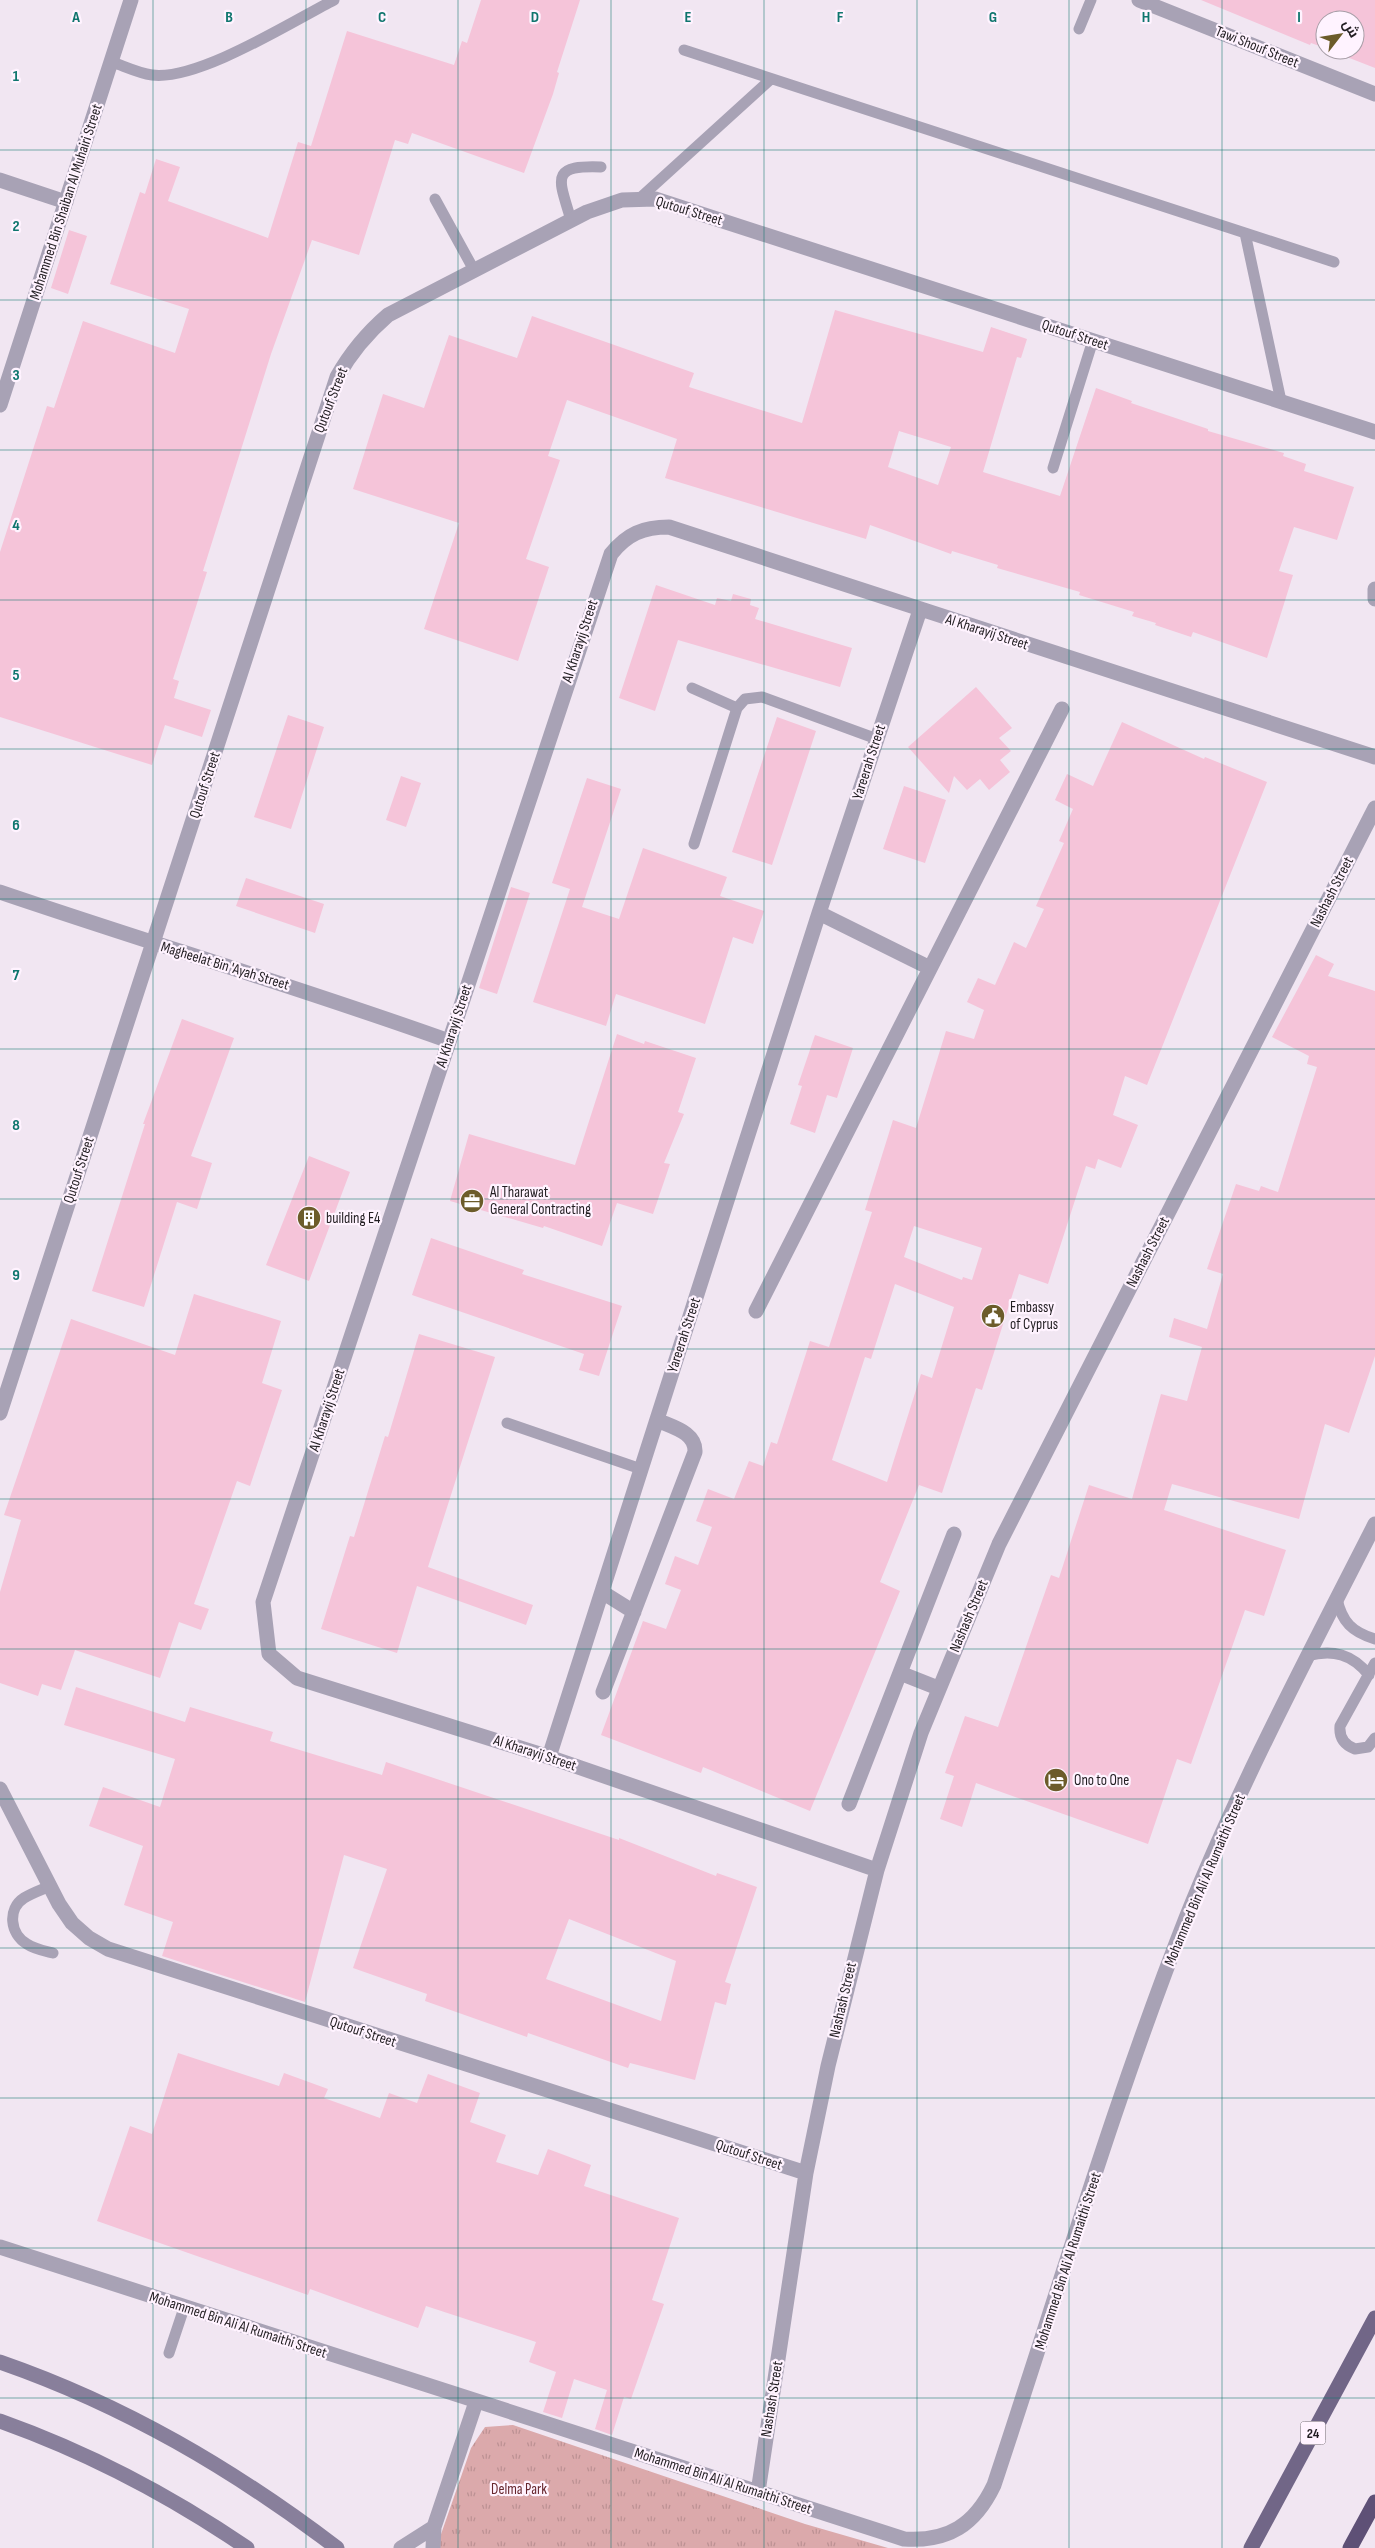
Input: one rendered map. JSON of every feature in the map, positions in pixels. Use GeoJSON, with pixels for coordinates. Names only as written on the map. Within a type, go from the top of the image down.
{"type":"FeatureCollection","features":[{"type":"Feature","properties":{"kind":"highway"},"geometry":{"type":"LineString","coordinates":[[1350,2548],[1375,2502]]}},
{"type":"Feature","properties":{"kind":"main road","name":"24"},"geometry":{"type":"LineString","coordinates":[[1250,2548],[1375,2318]]}},
{"type":"Feature","properties":{"kind":"main road"},"geometry":{"type":"LineString","coordinates":[[0,2362],[51,2380],[120,2410],[188,2446],[252,2486],[337,2548]]}},
{"type":"Feature","properties":{"kind":"main road"},"geometry":{"type":"LineString","coordinates":[[0,2421],[77,2452],[132,2480],[181,2506],[247,2548]]}},
{"type":"Feature","properties":{"kind":"street","name":"Mohammed Bin Shaiban Al Muhairi Street"},"geometry":{"type":"LineString","coordinates":[[0,404],[131,0]]}},
{"type":"Feature","properties":{"kind":"street","name":"Tawi Shouf Street"},"geometry":{"type":"LineString","coordinates":[[1139,0],[1375,94]]}},
{"type":"Feature","properties":{"kind":"street"},"geometry":{"type":"LineString","coordinates":[[0,180],[66,202]]}},
{"type":"Feature","properties":{"kind":"street","name":"Qutouf Street"},"geometry":{"type":"LineString","coordinates":[[0,1413],[337,377],[350,354],[367,333],[388,315],[604,204],[640,198],[670,203],[1375,432]]}},
{"type":"Feature","properties":{"kind":"street","name":"Al Kharayij Street"},"geometry":{"type":"LineString","coordinates":[[877,1870],[549,1756],[297,1678],[269,1654],[263,1602],[604,570],[611,554],[621,541],[636,532],[652,527],[669,527],[1375,757]]}},
{"type":"Feature","properties":{"kind":"street"},"geometry":{"type":"LineString","coordinates":[[1375,589],[1375,599]]}},
{"type":"Feature","properties":{"kind":"street","name":"Yareerah Street"},"geometry":{"type":"LineString","coordinates":[[549,1756],[819,914],[920,610]]}},
{"type":"Feature","properties":{"kind":"street"},"geometry":{"type":"LineString","coordinates":[[756,1311],[1062,710]]}},
{"type":"Feature","properties":{"kind":"street","name":"Nashash Street"},"geometry":{"type":"LineString","coordinates":[[758,2492],[806,2173],[830,2057],[855,1951],[877,1870],[938,1688],[1000,1544],[1375,808]]}},
{"type":"Feature","properties":{"kind":"street","name":"Magheelat Bin 'Ayah Street"},"geometry":{"type":"LineString","coordinates":[[0,892],[153,944],[333,1000],[449,1041]]}},
{"type":"Feature","properties":{"kind":"street"},"geometry":{"type":"LineString","coordinates":[[819,914],[930,968]]}},
{"type":"Feature","properties":{"kind":"street"},"geometry":{"type":"LineString","coordinates":[[603,1692],[695,1452],[694,1442],[689,1436],[657,1420]]}},
{"type":"Feature","properties":{"kind":"street","name":"Mohammed Bin Ali Al Rumaithi Street"},"geometry":{"type":"LineString","coordinates":[[0,2247],[904,2540],[920,2540],[952,2532],[978,2513],[994,2485],[1138,2045],[1188,1916],[1242,1791],[1307,1656],[1375,1524]]}},
{"type":"Feature","properties":{"kind":"street"},"geometry":{"type":"LineString","coordinates":[[849,1804],[954,1534]]}},
{"type":"Feature","properties":{"kind":"street"},"geometry":{"type":"LineString","coordinates":[[602,1592],[634,1612]]}},
{"type":"Feature","properties":{"kind":"street"},"geometry":{"type":"LineString","coordinates":[[900,1673],[938,1688]]}},
{"type":"Feature","properties":{"kind":"street","name":"Qutouf Street"},"geometry":{"type":"LineString","coordinates":[[0,1789],[50,1886],[72,1923],[88,1938],[108,1949],[806,2173]]}},
{"type":"Feature","properties":{"kind":"street"},"geometry":{"type":"LineString","coordinates":[[433,2548],[434,2528],[476,2402]]}},
{"type":"Feature","properties":{"kind":"street"},"geometry":{"type":"LineString","coordinates":[[401,2548],[434,2528]]}},
{"type":"Feature","properties":{"kind":"lane"},"geometry":{"type":"LineString","coordinates":[[112,62],[151,75],[188,72],[224,57],[334,0]]}},
{"type":"Feature","properties":{"kind":"lane"},"geometry":{"type":"LineString","coordinates":[[1080,29],[1091,0]]}},
{"type":"Feature","properties":{"kind":"lane"},"geometry":{"type":"LineString","coordinates":[[684,50],[1334,262]]}},
{"type":"Feature","properties":{"kind":"lane"},"geometry":{"type":"LineString","coordinates":[[640,198],[771,79]]}},
{"type":"Feature","properties":{"kind":"lane"},"geometry":{"type":"LineString","coordinates":[[571,220],[561,182],[563,175],[566,170],[576,166],[601,167]]}},
{"type":"Feature","properties":{"kind":"lane"},"geometry":{"type":"LineString","coordinates":[[435,199],[474,270]]}},
{"type":"Feature","properties":{"kind":"lane"},"geometry":{"type":"LineString","coordinates":[[1245,233],[1281,401]]}},
{"type":"Feature","properties":{"kind":"lane"},"geometry":{"type":"LineString","coordinates":[[1053,468],[1093,340]]}},
{"type":"Feature","properties":{"kind":"lane"},"geometry":{"type":"LineString","coordinates":[[692,688],[737,708]]}},
{"type":"Feature","properties":{"kind":"lane"},"geometry":{"type":"LineString","coordinates":[[694,844],[737,708],[745,698],[762,697],[877,739]]}},
{"type":"Feature","properties":{"kind":"lane"},"geometry":{"type":"LineString","coordinates":[[507,1423],[641,1469]]}},
{"type":"Feature","properties":{"kind":"lane"},"geometry":{"type":"LineString","coordinates":[[1337,1599],[1340,1613],[1348,1626],[1360,1635],[1375,1639]]}},
{"type":"Feature","properties":{"kind":"lane"},"geometry":{"type":"LineString","coordinates":[[1307,1656],[1321,1652],[1341,1654],[1360,1664],[1369,1675]]}},
{"type":"Feature","properties":{"kind":"lane"},"geometry":{"type":"LineString","coordinates":[[1375,1663],[1340,1726],[1344,1742],[1355,1749],[1368,1746],[1375,1738]]}},
{"type":"Feature","properties":{"kind":"lane"},"geometry":{"type":"LineString","coordinates":[[50,1886],[24,1898],[16,1905],[12,1918],[16,1933],[21,1940],[28,1945],[53,1953]]}},
{"type":"Feature","properties":{"kind":"lane"},"geometry":{"type":"LineString","coordinates":[[170,2353],[184,2308]]}},
{"type":"Feature","properties":{"kind":"green space","name":"Delma Park"},"geometry":{"type":"Polygon","coordinates":[[[513,2425],[805,2524],[888,2548],[439,2548],[439,2540],[471,2448],[485,2427],[513,2425]]]}},
{"type":"Feature","properties":{"kind":"building"},"geometry":{"type":"Polygon","coordinates":[[[481,0],[580,0],[557,72],[559,73],[553,94],[524,173],[412,133],[408,144],[395,140],[359,255],[312,240],[271,354],[203,571],[207,572],[173,679],[179,681],[174,698],[211,710],[202,737],[165,725],[152,765],[0,717],[0,552],[47,406],[54,408],[83,321],[175,353],[189,309],[110,284],[140,192],[145,194],[156,159],[180,167],[168,201],[268,238],[298,142],[311,146],[347,31],[454,65],[462,41],[467,43],[481,0]]]}},
{"type":"Feature","properties":{"kind":"building"},"geometry":{"type":"Polygon","coordinates":[[[1201,0],[1375,0],[1375,68],[1355,60],[1365,60],[1365,10],[1315,10],[1315,44],[1311,43],[1310,45],[1201,0]]]}},
{"type":"Feature","properties":{"kind":"building"},"geometry":{"type":"Polygon","coordinates":[[[69,230],[87,236],[68,294],[51,288],[69,230]]]}},
{"type":"Feature","properties":{"kind":"building"},"geometry":{"type":"Polygon","coordinates":[[[835,310],[983,352],[991,327],[1027,339],[1021,358],[1017,357],[983,472],[1060,496],[1096,388],[1132,401],[1131,403],[1208,429],[1208,431],[1284,453],[1283,456],[1306,464],[1304,471],[1354,487],[1337,540],[1294,527],[1279,571],[1293,575],[1267,658],[1193,632],[1191,637],[1155,625],[1156,623],[1132,616],[1134,612],[1079,595],[1080,592],[997,568],[998,565],[952,551],[951,554],[870,525],[866,539],[665,478],[677,439],[567,400],[548,456],[560,460],[526,559],[549,567],[518,661],[424,629],[459,523],[353,489],[383,394],[424,408],[449,335],[517,358],[532,316],[694,373],[689,387],[802,423],[835,310]],[[899,431],[888,467],[938,485],[951,447],[899,431]]]}},
{"type":"Feature","properties":{"kind":"building"},"geometry":{"type":"Polygon","coordinates":[[[656,585],[715,605],[717,598],[731,601],[733,594],[751,599],[750,605],[759,608],[755,619],[852,648],[840,687],[678,640],[655,711],[619,698],[656,585]]]}},
{"type":"Feature","properties":{"kind":"building"},"geometry":{"type":"Polygon","coordinates":[[[976,687],[1012,728],[999,738],[1011,751],[1000,760],[1010,772],[989,790],[980,779],[967,790],[954,776],[949,793],[908,747],[976,687]]]}},
{"type":"Feature","properties":{"kind":"building"},"geometry":{"type":"Polygon","coordinates":[[[288,715],[324,727],[291,829],[254,817],[288,715]]]}},
{"type":"Feature","properties":{"kind":"building"},"geometry":{"type":"Polygon","coordinates":[[[777,717],[816,731],[772,865],[732,852],[777,717]]]}},
{"type":"Feature","properties":{"kind":"building"},"geometry":{"type":"Polygon","coordinates":[[[1122,722],[1204,759],[1205,757],[1267,782],[1147,1085],[1125,1076],[1113,1115],[1138,1125],[1121,1168],[1098,1159],[1095,1169],[1086,1166],[1048,1284],[1019,1274],[982,1390],[976,1388],[942,1493],[919,1485],[880,1582],[900,1591],[810,1811],[703,1767],[701,1773],[601,1735],[643,1621],[666,1629],[681,1590],[665,1584],[675,1556],[698,1565],[712,1527],[696,1521],[708,1489],[734,1499],[749,1461],[763,1466],[771,1442],[777,1444],[810,1341],[829,1347],[872,1212],[865,1210],[893,1120],[916,1128],[946,1031],[974,1039],[984,1010],[967,1002],[978,978],[995,985],[1014,942],[1026,948],[1044,909],[1036,906],[1064,843],[1059,841],[1073,809],[1055,800],[1067,774],[1093,786],[1122,722]],[[914,1226],[904,1257],[962,1280],[963,1277],[972,1280],[982,1248],[914,1226]],[[895,1284],[871,1359],[865,1357],[832,1460],[887,1482],[921,1374],[932,1378],[954,1307],[895,1284]]]}},
{"type":"Feature","properties":{"kind":"building"},"geometry":{"type":"Polygon","coordinates":[[[401,776],[421,783],[406,827],[386,820],[401,776]]]}},
{"type":"Feature","properties":{"kind":"building"},"geometry":{"type":"Polygon","coordinates":[[[587,778],[621,789],[582,907],[619,919],[643,848],[727,877],[720,896],[764,911],[753,944],[733,937],[705,1024],[616,994],[606,1026],[533,1002],[570,889],[552,883],[587,778]]]}},
{"type":"Feature","properties":{"kind":"building"},"geometry":{"type":"Polygon","coordinates":[[[904,786],[946,800],[925,863],[883,849],[904,786]]]}},
{"type":"Feature","properties":{"kind":"building"},"geometry":{"type":"Polygon","coordinates":[[[246,878],[324,904],[315,933],[236,906],[246,878]]]}},
{"type":"Feature","properties":{"kind":"building"},"geometry":{"type":"Polygon","coordinates":[[[511,887],[530,893],[497,994],[479,988],[511,887]]]}},
{"type":"Feature","properties":{"kind":"building"},"geometry":{"type":"Polygon","coordinates":[[[1316,955],[1334,964],[1328,976],[1375,991],[1375,1356],[1349,1433],[1325,1424],[1299,1519],[1172,1484],[1164,1510],[1286,1550],[1264,1616],[1245,1610],[1191,1764],[1177,1759],[1148,1844],[976,1783],[962,1827],[940,1819],[954,1776],[945,1773],[965,1716],[998,1727],[1051,1575],[1059,1578],[1089,1485],[1132,1499],[1161,1394],[1187,1401],[1202,1347],[1169,1337],[1174,1318],[1207,1329],[1223,1274],[1207,1269],[1236,1184],[1259,1191],[1261,1186],[1278,1192],[1317,1067],[1307,1064],[1309,1056],[1272,1037],[1316,955]]]}},
{"type":"Feature","properties":{"kind":"building"},"geometry":{"type":"Polygon","coordinates":[[[182,1019],[234,1038],[191,1156],[212,1163],[197,1209],[177,1202],[144,1307],[92,1291],[145,1124],[143,1124],[182,1019]]]}},
{"type":"Feature","properties":{"kind":"building"},"geometry":{"type":"Polygon","coordinates":[[[617,1034],[644,1044],[645,1041],[696,1058],[678,1112],[684,1114],[664,1163],[670,1164],[653,1214],[617,1203],[602,1246],[544,1226],[543,1228],[450,1201],[469,1134],[575,1165],[617,1034]]]}},
{"type":"Feature","properties":{"kind":"building"},"geometry":{"type":"Polygon","coordinates":[[[815,1035],[853,1048],[837,1098],[827,1095],[815,1133],[790,1124],[802,1086],[798,1085],[815,1035]]]}},
{"type":"Feature","properties":{"kind":"building","name":"building E4"},"geometry":{"type":"Polygon","coordinates":[[[309,1156],[350,1172],[309,1281],[266,1265],[309,1156]]]}},
{"type":"Feature","properties":{"kind":"building"},"geometry":{"type":"Polygon","coordinates":[[[431,1238],[524,1270],[522,1274],[622,1306],[599,1376],[579,1370],[584,1354],[412,1295],[431,1238]]]}},
{"type":"Feature","properties":{"kind":"building"},"geometry":{"type":"Polygon","coordinates":[[[194,1294],[281,1321],[262,1383],[282,1390],[250,1486],[237,1481],[194,1604],[209,1609],[201,1630],[179,1622],[160,1678],[75,1650],[61,1690],[42,1684],[38,1696],[0,1683],[0,1592],[21,1520],[4,1515],[71,1319],[175,1355],[194,1294]]]}},
{"type":"Feature","properties":{"kind":"building"},"geometry":{"type":"Polygon","coordinates":[[[419,1334],[495,1357],[428,1567],[533,1605],[526,1625],[417,1586],[397,1653],[321,1629],[350,1536],[354,1537],[385,1436],[388,1437],[419,1334]]]}},
{"type":"Feature","properties":{"kind":"building"},"geometry":{"type":"Polygon","coordinates":[[[76,1687],[185,1722],[190,1707],[273,1732],[270,1741],[382,1775],[386,1762],[619,1840],[619,1838],[716,1876],[717,1873],[757,1887],[725,1982],[731,1984],[726,2005],[715,2002],[695,2080],[630,2063],[628,2068],[528,2033],[527,2037],[425,2001],[427,1994],[353,1968],[387,1869],[344,1855],[305,2002],[162,1956],[173,1922],[124,1905],[143,1846],[89,1826],[103,1787],[160,1807],[175,1759],[64,1725],[76,1687]],[[569,1919],[546,1979],[661,2021],[676,1961],[569,1919]]]}},
{"type":"Feature","properties":{"kind":"building"},"geometry":{"type":"Polygon","coordinates":[[[178,2053],[279,2086],[284,2073],[328,2089],[324,2098],[380,2118],[389,2093],[417,2103],[428,2074],[480,2093],[470,2122],[506,2135],[496,2162],[538,2175],[548,2149],[591,2165],[584,2186],[679,2218],[652,2300],[664,2304],[631,2399],[624,2397],[612,2435],[595,2429],[607,2390],[574,2379],[562,2418],[543,2412],[556,2372],[529,2362],[536,2342],[426,2306],[418,2328],[310,2289],[308,2295],[97,2221],[130,2126],[152,2134],[178,2053]]]}},
{"type":"Feature","properties":{"kind":"place","name":"Al Tharawat General Contracting"},"geometry":{"type":"Point","coordinates":[472,1201]}},
{"type":"Feature","properties":{"kind":"place","name":"building E4"},"geometry":{"type":"Point","coordinates":[309,1218]}},
{"type":"Feature","properties":{"kind":"place","name":"Embassy of Cyprus"},"geometry":{"type":"Point","coordinates":[993,1316]}},
{"type":"Feature","properties":{"kind":"place","name":"Ono to One"},"geometry":{"type":"Point","coordinates":[1056,1780]}}]}
